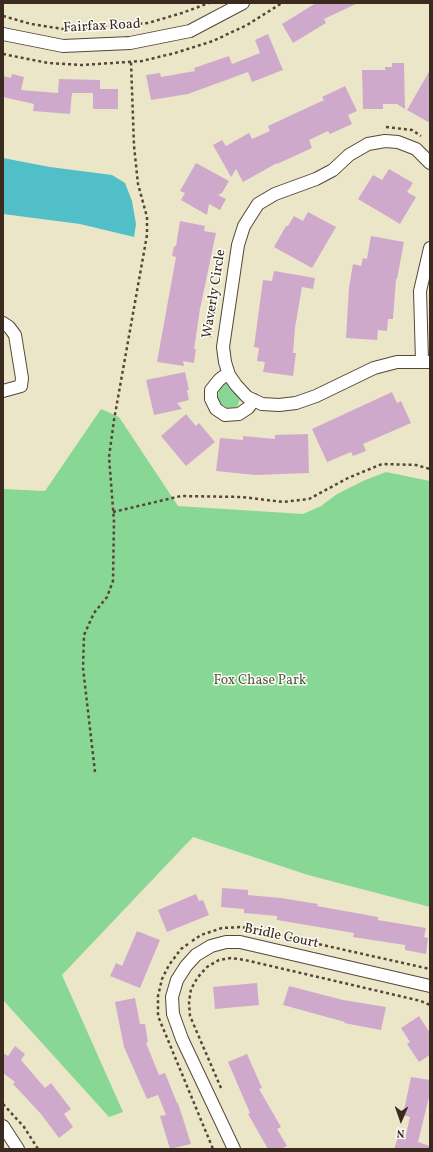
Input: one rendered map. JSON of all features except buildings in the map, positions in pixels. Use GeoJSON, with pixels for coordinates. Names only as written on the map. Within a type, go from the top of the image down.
{"type":"FeatureCollection","features":[{"type":"Feature","properties":{"kind":"street","name":"Fairfax Road"},"geometry":{"type":"LineString","coordinates":[[3,34],[63,46],[130,43],[190,31],[243,3]]}},
{"type":"Feature","properties":{"kind":"street","name":"Waverly Circle"},"geometry":{"type":"LineString","coordinates":[[430,163],[416,149],[398,142],[385,141],[368,144],[327,173],[316,179],[275,194],[258,204],[244,226],[238,245],[223,347],[228,372],[236,385],[247,396],[262,404],[279,405],[296,403],[316,396],[374,368],[396,362],[426,362],[420,291],[430,248]]}},
{"type":"Feature","properties":{"kind":"street"},"geometry":{"type":"LineString","coordinates":[[3,323],[9,326],[15,335],[22,378],[21,386],[3,391]]}},
{"type":"Feature","properties":{"kind":"street"},"geometry":{"type":"LineString","coordinates":[[228,372],[211,390],[211,399],[216,409],[226,415],[239,414],[248,408],[254,400]]}},
{"type":"Feature","properties":{"kind":"street","name":"Bridle Court"},"geometry":{"type":"LineString","coordinates":[[234,1149],[182,1039],[173,1014],[172,997],[177,980],[186,966],[196,955],[211,946],[226,942],[240,942],[430,986]]}},
{"type":"Feature","properties":{"kind":"street"},"geometry":{"type":"LineString","coordinates":[[3,1126],[18,1149]]}},
{"type":"Feature","properties":{"kind":"path"},"geometry":{"type":"LineString","coordinates":[[3,16],[31,24],[63,29],[98,29],[148,22],[182,14],[210,3]]}},
{"type":"Feature","properties":{"kind":"path"},"geometry":{"type":"LineString","coordinates":[[95,772],[83,668],[84,635],[94,614],[107,597],[113,581],[113,512],[109,457],[114,420],[147,235],[147,217],[138,184],[134,146],[131,62]]}},
{"type":"Feature","properties":{"kind":"path"},"geometry":{"type":"LineString","coordinates":[[382,128],[390,127],[412,130],[423,138]]}},
{"type":"Feature","properties":{"kind":"path"},"geometry":{"type":"LineString","coordinates":[[210,342],[217,297]]}},
{"type":"Feature","properties":{"kind":"path"},"geometry":{"type":"LineString","coordinates":[[113,512],[181,496],[242,497],[283,502],[309,499],[348,478],[382,464],[416,465],[430,469]]}},
{"type":"Feature","properties":{"kind":"path"},"geometry":{"type":"LineString","coordinates":[[213,1149],[158,1016],[158,996],[162,979],[169,965],[181,949],[200,935],[222,928],[242,927],[430,969]]}},
{"type":"Feature","properties":{"kind":"path"},"geometry":{"type":"LineString","coordinates":[[224,1095],[190,1016],[189,1002],[191,989],[198,977],[207,967],[219,960],[231,958],[245,960],[421,1001],[430,1005]]}},
{"type":"Feature","properties":{"kind":"path"},"geometry":{"type":"LineString","coordinates":[[3,1104],[24,1128],[38,1149]]}},
{"type":"Feature","properties":{"kind":"green space"},"geometry":{"type":"Polygon","coordinates":[[[226,383],[240,399],[237,407],[228,408],[220,403],[218,398],[219,388],[226,383]]]}},
{"type":"Feature","properties":{"kind":"green space","name":"Fox Chase Park"},"geometry":{"type":"Polygon","coordinates":[[[101,409],[119,417],[178,506],[303,514],[321,506],[337,494],[363,481],[386,472],[430,481],[430,907],[308,875],[193,837],[62,975],[123,1112],[109,1117],[3,1000],[3,489],[45,491],[101,409]]]}},
{"type":"Feature","properties":{"kind":"water"},"geometry":{"type":"Polygon","coordinates":[[[3,158],[50,167],[112,175],[125,183],[132,201],[136,224],[134,237],[80,224],[3,214],[3,158]]]}}]}
